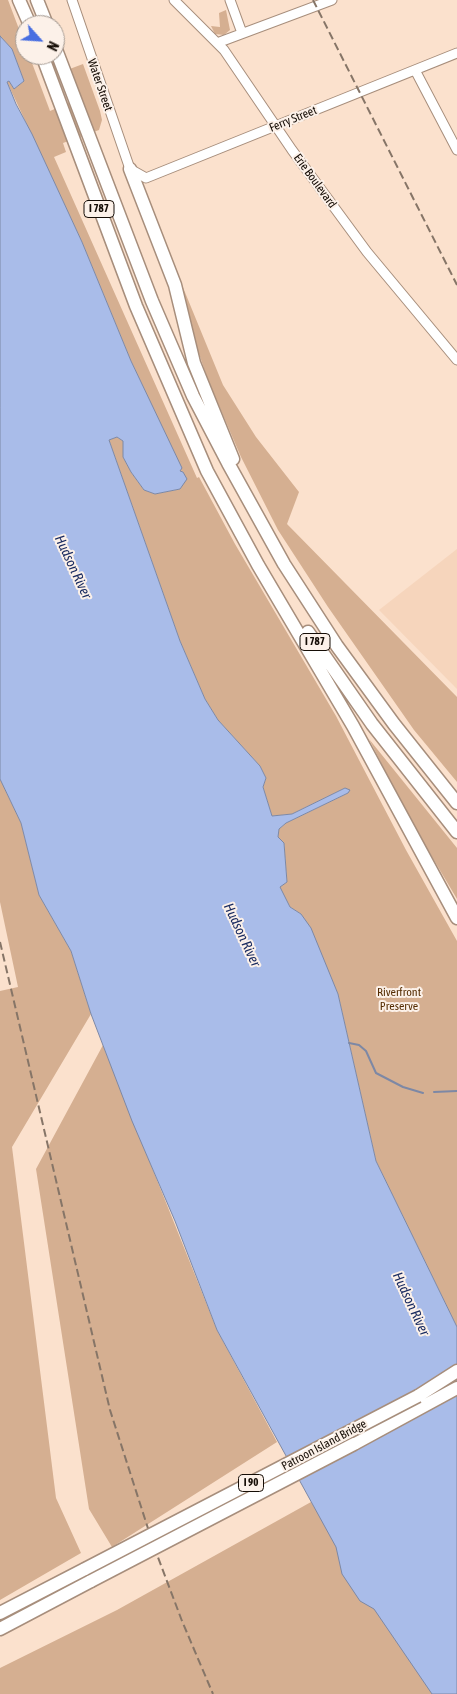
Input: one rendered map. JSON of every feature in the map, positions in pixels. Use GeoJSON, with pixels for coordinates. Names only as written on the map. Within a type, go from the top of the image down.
{"type":"FeatureCollection","features":[{"type":"Feature","properties":{"kind":"highway"},"geometry":{"type":"LineString","coordinates":[[20,0],[26,15]]}},
{"type":"Feature","properties":{"kind":"highway"},"geometry":{"type":"LineString","coordinates":[[37,0],[44,15]]}},
{"type":"Feature","properties":{"kind":"highway"},"geometry":{"type":"LineString","coordinates":[[42,0],[46,15]]}},
{"type":"Feature","properties":{"kind":"highway","name":"I 787"},"geometry":{"type":"LineString","coordinates":[[46,65],[150,340],[194,438],[275,580],[315,643],[372,724],[457,832]]}},
{"type":"Feature","properties":{"kind":"highway","name":"I 787"},"geometry":{"type":"LineString","coordinates":[[62,65],[152,301],[175,356],[193,396],[247,499],[289,571],[337,646],[394,724],[457,803]]}},
{"type":"Feature","properties":{"kind":"highway"},"geometry":{"type":"LineString","coordinates":[[130,169],[175,285],[194,363],[224,435],[247,499]]}},
{"type":"Feature","properties":{"kind":"highway"},"geometry":{"type":"LineString","coordinates":[[194,438],[222,500],[354,726],[457,918]]}},
{"type":"Feature","properties":{"kind":"highway"},"geometry":{"type":"LineString","coordinates":[[418,1396],[457,1371]]}},
{"type":"Feature","properties":{"kind":"highway","name":"Patroon Island Bridge"},"geometry":{"type":"LineString","coordinates":[[38,1594],[457,1377]]}},
{"type":"Feature","properties":{"kind":"highway","name":"Patroon Island Bridge"},"geometry":{"type":"LineString","coordinates":[[0,1628],[354,1444],[457,1388]]}},
{"type":"Feature","properties":{"kind":"highway"},"geometry":{"type":"LineString","coordinates":[[354,1444],[400,1424],[457,1394]]}},
{"type":"Feature","properties":{"kind":"highway"},"geometry":{"type":"LineString","coordinates":[[0,1608],[38,1594]]}},
{"type":"Feature","properties":{"kind":"highway","name":"I 90"},"geometry":{"type":"LineString","coordinates":[[0,1613],[38,1594]]}},
{"type":"Feature","properties":{"kind":"street","name":"Water Street"},"geometry":{"type":"LineString","coordinates":[[72,0],[130,169]]}},
{"type":"Feature","properties":{"kind":"street","name":"Erie Boulevard"},"geometry":{"type":"LineString","coordinates":[[174,0],[217,43],[367,252],[457,360]]}},
{"type":"Feature","properties":{"kind":"street"},"geometry":{"type":"LineString","coordinates":[[230,0],[242,33]]}},
{"type":"Feature","properties":{"kind":"street"},"geometry":{"type":"LineString","coordinates":[[217,43],[332,0]]}},
{"type":"Feature","properties":{"kind":"street","name":"Ferry Street"},"geometry":{"type":"LineString","coordinates":[[130,169],[146,178],[457,53]]}},
{"type":"Feature","properties":{"kind":"street"},"geometry":{"type":"LineString","coordinates":[[415,70],[457,150]]}},
{"type":"Feature","properties":{"kind":"shaded area"},"geometry":{"type":"Polygon","coordinates":[[[457,549],[457,689],[379,610],[457,549]]]}},
{"type":"Feature","properties":{"kind":"green space","name":"Riverfront Preserve"},"geometry":{"type":"Polygon","coordinates":[[[0,0],[8,0],[15,19],[15,57],[12,49],[0,36],[0,0]]]}},
{"type":"Feature","properties":{"kind":"green space"},"geometry":{"type":"Polygon","coordinates":[[[226,10],[230,30],[224,35],[215,34],[211,26],[220,27],[219,13],[226,10]]]}},
{"type":"Feature","properties":{"kind":"green space","name":"Riverfront Preserve"},"geometry":{"type":"Polygon","coordinates":[[[83,64],[100,111],[102,120],[99,130],[63,143],[66,152],[54,157],[197,478],[199,477],[235,544],[336,716],[406,850],[457,941],[457,1327],[376,1161],[338,994],[301,914],[290,907],[279,887],[287,882],[284,843],[278,837],[279,829],[286,823],[348,793],[345,788],[292,814],[272,816],[263,787],[266,778],[260,766],[218,720],[205,699],[180,641],[109,440],[117,437],[123,441],[123,457],[144,490],[155,494],[180,489],[184,481],[183,472],[180,470],[181,468],[131,361],[82,242],[7,82],[9,81],[14,89],[24,81],[18,65],[33,65],[50,111],[78,99],[67,70],[83,64]]]}},
{"type":"Feature","properties":{"kind":"green space"},"geometry":{"type":"Polygon","coordinates":[[[143,190],[223,385],[256,437],[299,492],[287,524],[457,697],[457,782],[414,730],[328,607],[278,530],[241,457],[208,380],[143,190]]]}},
{"type":"Feature","properties":{"kind":"green space"},"geometry":{"type":"Polygon","coordinates":[[[369,739],[457,848],[457,899],[409,818],[369,739]]]}},
{"type":"Feature","properties":{"kind":"green space"},"geometry":{"type":"Polygon","coordinates":[[[0,779],[21,823],[39,895],[71,951],[91,1014],[12,1147],[56,1498],[81,1553],[0,1600],[0,991],[18,987],[0,902],[0,779]]]}},
{"type":"Feature","properties":{"kind":"green space"},"geometry":{"type":"Polygon","coordinates":[[[103,1045],[217,1330],[277,1442],[112,1547],[89,1509],[36,1169],[103,1045]]]}},
{"type":"Feature","properties":{"kind":"green space"},"geometry":{"type":"Polygon","coordinates":[[[311,1502],[437,1694],[0,1694],[0,1668],[117,1610],[311,1502]]]}},
{"type":"Feature","properties":{"kind":"water","name":"Hudson River"},"geometry":{"type":"Polygon","coordinates":[[[0,36],[12,49],[15,65],[18,65],[24,81],[14,89],[9,81],[7,82],[16,104],[82,242],[131,361],[182,468],[180,471],[183,472],[187,479],[180,489],[155,494],[144,490],[123,457],[123,441],[117,437],[109,440],[180,641],[205,699],[218,720],[260,766],[266,778],[263,787],[272,816],[292,814],[345,788],[350,790],[348,793],[286,823],[279,829],[278,837],[284,843],[287,882],[280,887],[290,907],[301,914],[311,928],[338,994],[376,1161],[457,1327],[457,1694],[432,1694],[374,1609],[360,1601],[342,1574],[336,1547],[217,1330],[175,1221],[132,1121],[91,1014],[71,951],[39,895],[21,823],[0,779],[0,36]]]}},
{"type":"Feature","properties":{"kind":"waterway"},"geometry":{"type":"LineString","coordinates":[[349,1043],[359,1045],[366,1051],[376,1073],[403,1087],[423,1093]]}},
{"type":"Feature","properties":{"kind":"waterway"},"geometry":{"type":"LineString","coordinates":[[434,1092],[457,1091]]}},
{"type":"Feature","properties":{"kind":"railway"},"geometry":{"type":"LineString","coordinates":[[313,0],[457,285]]}},
{"type":"Feature","properties":{"kind":"railway"},"geometry":{"type":"LineString","coordinates":[[0,942],[110,1410],[153,1544],[182,1621],[213,1694]]}}]}
